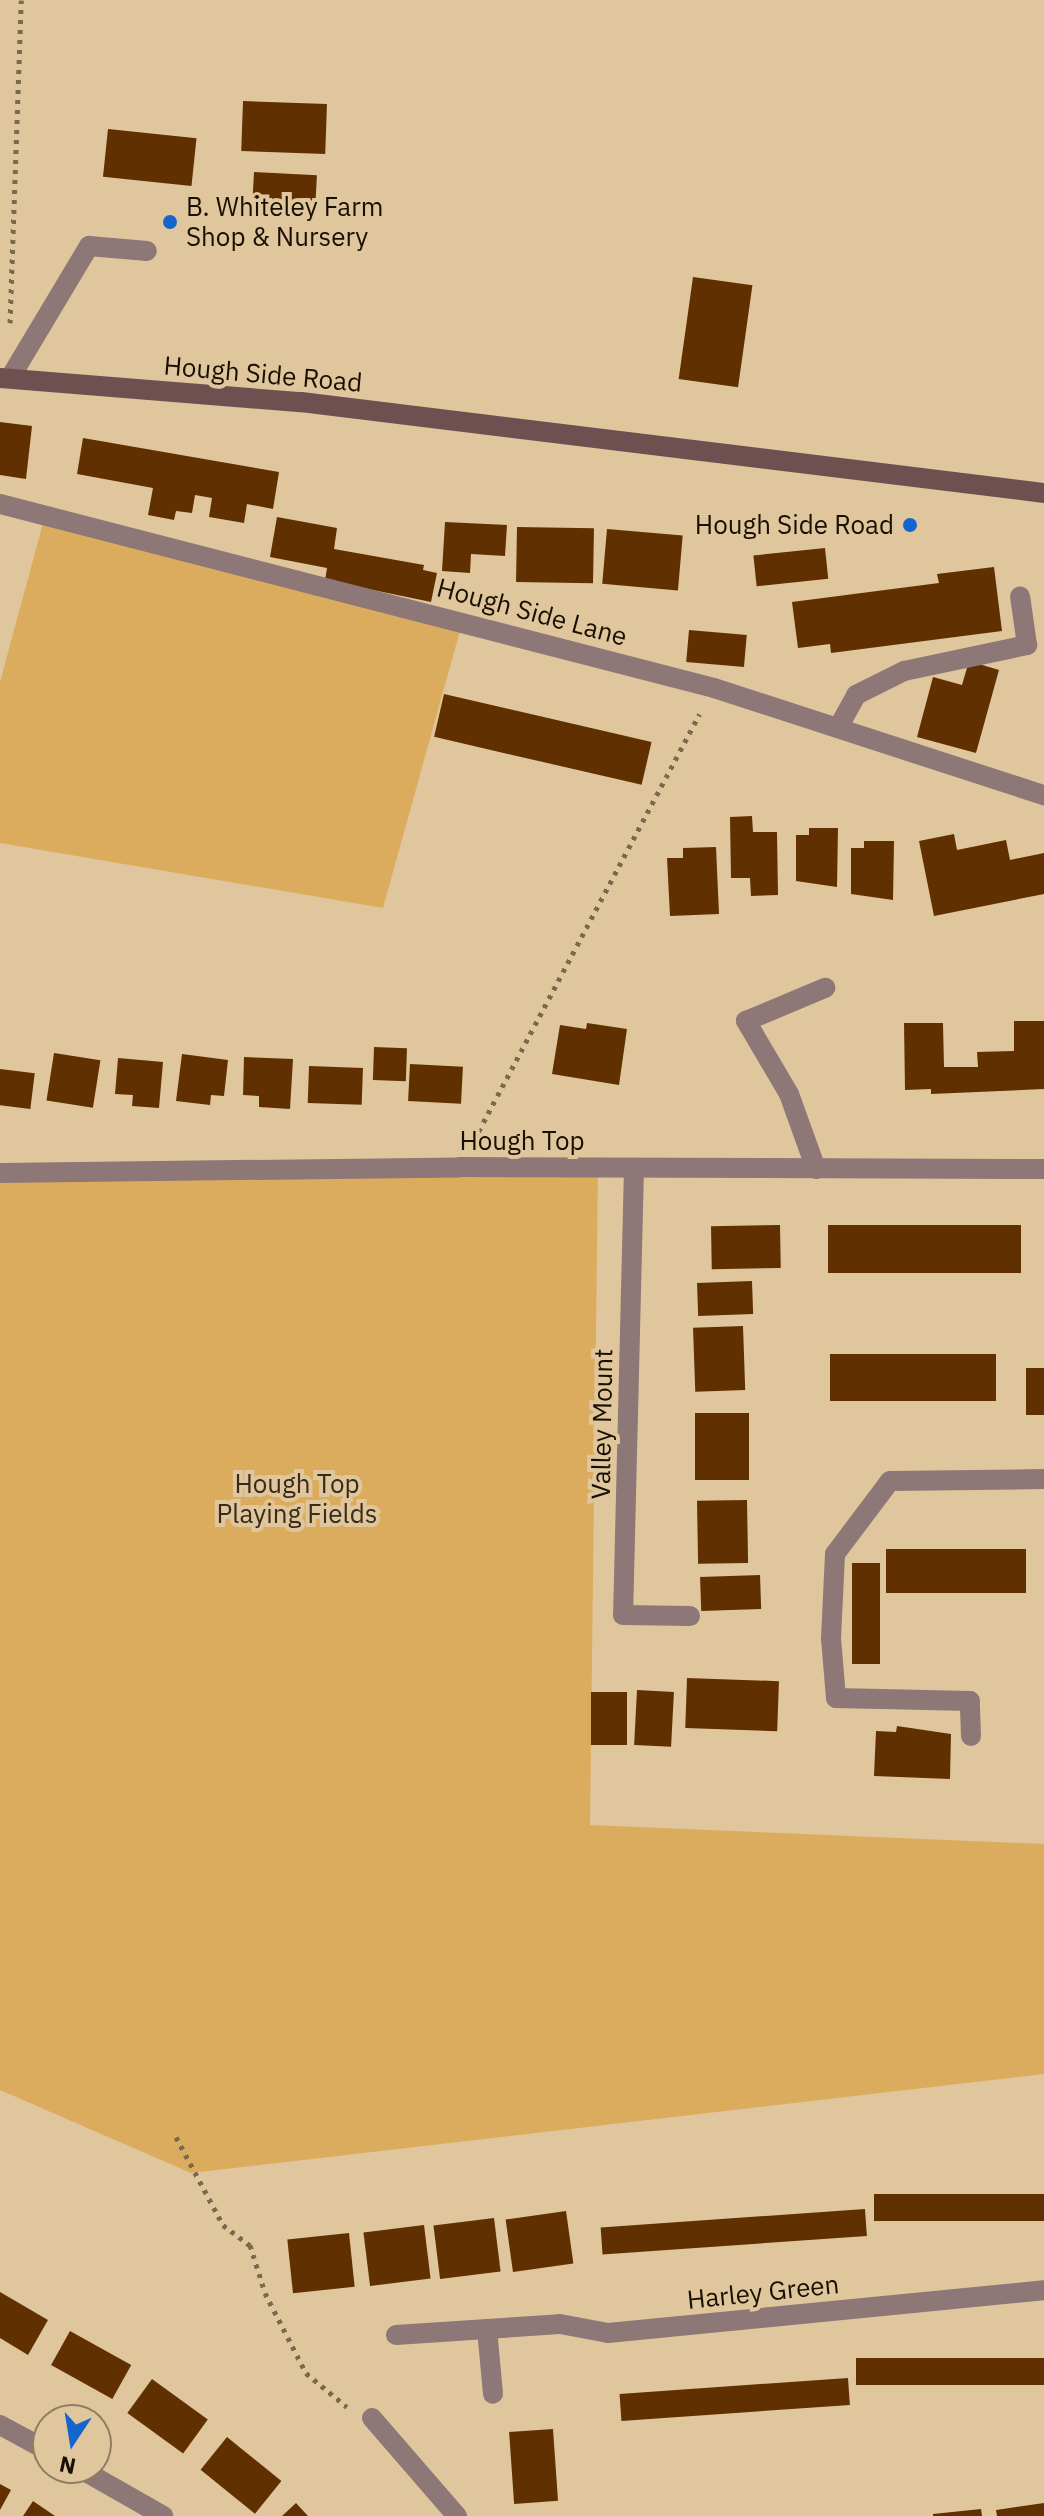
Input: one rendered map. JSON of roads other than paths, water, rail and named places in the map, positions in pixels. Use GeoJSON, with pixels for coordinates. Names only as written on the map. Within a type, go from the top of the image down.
{"type":"FeatureCollection","features":[{"type":"Feature","properties":{"kind":"main road","name":"Hough Side Road"},"geometry":{"type":"LineString","coordinates":[[5,378],[301,402],[1044,493]]}},
{"type":"Feature","properties":{"kind":"street"},"geometry":{"type":"LineString","coordinates":[[5,378],[89,246],[147,251]]}},
{"type":"Feature","properties":{"kind":"street","name":"Hough Side Lane"},"geometry":{"type":"LineString","coordinates":[[0,504],[714,688],[1044,795]]}},
{"type":"Feature","properties":{"kind":"street"},"geometry":{"type":"LineString","coordinates":[[838,728],[856,695],[904,671],[1027,645],[1020,596]]}},
{"type":"Feature","properties":{"kind":"street"},"geometry":{"type":"LineString","coordinates":[[816,1169],[789,1094],[746,1021],[825,988]]}},
{"type":"Feature","properties":{"kind":"street","name":"Hough Top"},"geometry":{"type":"LineString","coordinates":[[0,1173],[460,1167],[1044,1169]]}},
{"type":"Feature","properties":{"kind":"street","name":"Valley Mount"},"geometry":{"type":"LineString","coordinates":[[634,1168],[623,1615],[690,1616]]}},
{"type":"Feature","properties":{"kind":"street"},"geometry":{"type":"LineString","coordinates":[[971,1736],[970,1701],[836,1698],[831,1639],[835,1554],[890,1481],[1044,1479]]}},
{"type":"Feature","properties":{"kind":"street","name":"Harley Green"},"geometry":{"type":"LineString","coordinates":[[396,2335],[560,2324],[608,2333],[1044,2290]]}},
{"type":"Feature","properties":{"kind":"street"},"geometry":{"type":"LineString","coordinates":[[487,2329],[493,2394]]}},
{"type":"Feature","properties":{"kind":"street"},"geometry":{"type":"LineString","coordinates":[[372,2418],[457,2516]]}},
{"type":"Feature","properties":{"kind":"street"},"geometry":{"type":"LineString","coordinates":[[0,2425],[32,2442]]}},
{"type":"Feature","properties":{"kind":"street"},"geometry":{"type":"LineString","coordinates":[[107,2484],[163,2516]]}},
{"type":"Feature","properties":{"kind":"place","name":"B. Whiteley Farm Shop & Nursery"},"geometry":{"type":"Point","coordinates":[170,222]}},
{"type":"Feature","properties":{"kind":"place","name":"Hough Side Road"},"geometry":{"type":"Point","coordinates":[910,525]}},
{"type":"Feature","properties":{"kind":"park label","name":"Hough Top Playing Fields"},"geometry":{"type":"Point","coordinates":[297,1499]}}]}
